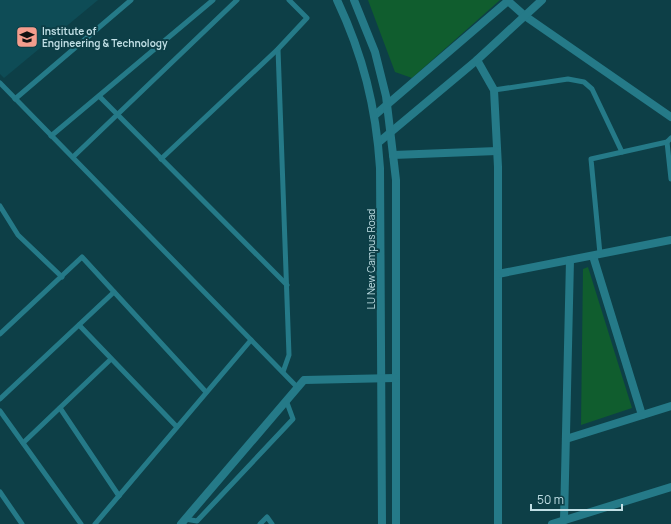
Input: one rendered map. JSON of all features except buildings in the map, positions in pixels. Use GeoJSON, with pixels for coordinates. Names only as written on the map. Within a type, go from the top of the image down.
{"type":"FeatureCollection","features":[{"type":"Feature","properties":{"kind":"street","name":"LU New Campus Road"},"geometry":{"type":"LineString","coordinates":[[337,0],[348,25],[366,75],[375,115],[379,142],[382,524]]}},
{"type":"Feature","properties":{"kind":"street"},"geometry":{"type":"LineString","coordinates":[[354,0],[375,52],[386,96],[385,106],[396,180],[396,524]]}},
{"type":"Feature","properties":{"kind":"street"},"geometry":{"type":"LineString","coordinates":[[375,115],[509,0],[525,16],[671,117]]}},
{"type":"Feature","properties":{"kind":"street"},"geometry":{"type":"LineString","coordinates":[[379,142],[477,60],[542,0]]}},
{"type":"Feature","properties":{"kind":"street"},"geometry":{"type":"LineString","coordinates":[[477,60],[494,90],[497,151],[498,524]]}},
{"type":"Feature","properties":{"kind":"street"},"geometry":{"type":"LineString","coordinates":[[393,155],[497,151]]}},
{"type":"Feature","properties":{"kind":"street"},"geometry":{"type":"LineString","coordinates":[[498,274],[671,242]]}},
{"type":"Feature","properties":{"kind":"street"},"geometry":{"type":"LineString","coordinates":[[596,255],[642,415]]}},
{"type":"Feature","properties":{"kind":"street"},"geometry":{"type":"LineString","coordinates":[[564,520],[570,260]]}},
{"type":"Feature","properties":{"kind":"street"},"geometry":{"type":"LineString","coordinates":[[183,522],[286,399],[304,380],[395,378]]}},
{"type":"Feature","properties":{"kind":"street"},"geometry":{"type":"LineString","coordinates":[[566,439],[671,406]]}},
{"type":"Feature","properties":{"kind":"street"},"geometry":{"type":"LineString","coordinates":[[552,524],[671,487]]}},
{"type":"Feature","properties":{"kind":"lane"},"geometry":{"type":"LineString","coordinates":[[15,99],[131,0]]}},
{"type":"Feature","properties":{"kind":"lane"},"geometry":{"type":"LineString","coordinates":[[51,136],[213,0]]}},
{"type":"Feature","properties":{"kind":"lane"},"geometry":{"type":"LineString","coordinates":[[73,158],[237,0]]}},
{"type":"Feature","properties":{"kind":"lane"},"geometry":{"type":"LineString","coordinates":[[161,159],[278,49],[307,18],[289,0]]}},
{"type":"Feature","properties":{"kind":"lane"},"geometry":{"type":"LineString","coordinates":[[278,49],[290,355],[283,372]]}},
{"type":"Feature","properties":{"kind":"lane"},"geometry":{"type":"LineString","coordinates":[[494,90],[568,79],[584,82],[592,89],[622,152]]}},
{"type":"Feature","properties":{"kind":"lane"},"geometry":{"type":"LineString","coordinates":[[0,83],[297,387]]}},
{"type":"Feature","properties":{"kind":"lane"},"geometry":{"type":"LineString","coordinates":[[99,96],[287,285]]}},
{"type":"Feature","properties":{"kind":"lane"},"geometry":{"type":"LineString","coordinates":[[596,255],[591,159],[669,140],[671,179]]}},
{"type":"Feature","properties":{"kind":"lane"},"geometry":{"type":"LineString","coordinates":[[0,206],[18,234],[62,277]]}},
{"type":"Feature","properties":{"kind":"lane"},"geometry":{"type":"LineString","coordinates":[[0,334],[82,257],[206,392]]}},
{"type":"Feature","properties":{"kind":"lane"},"geometry":{"type":"LineString","coordinates":[[0,399],[114,292]]}},
{"type":"Feature","properties":{"kind":"lane"},"geometry":{"type":"LineString","coordinates":[[79,326],[177,427]]}},
{"type":"Feature","properties":{"kind":"lane"},"geometry":{"type":"LineString","coordinates":[[95,524],[251,340]]}},
{"type":"Feature","properties":{"kind":"lane"},"geometry":{"type":"LineString","coordinates":[[23,443],[111,359]]}},
{"type":"Feature","properties":{"kind":"lane"},"geometry":{"type":"LineString","coordinates":[[183,522],[198,521],[293,419],[286,399]]}},
{"type":"Feature","properties":{"kind":"lane"},"geometry":{"type":"LineString","coordinates":[[60,408],[119,496]]}},
{"type":"Feature","properties":{"kind":"lane"},"geometry":{"type":"LineString","coordinates":[[0,411],[81,524]]}},
{"type":"Feature","properties":{"kind":"lane"},"geometry":{"type":"LineString","coordinates":[[0,492],[22,524]]}},
{"type":"Feature","properties":{"kind":"lane"},"geometry":{"type":"LineString","coordinates":[[260,524],[267,517],[272,524]]}},
{"type":"Feature","properties":{"kind":"shaded area","name":"Institute of Engineering & Technology"},"geometry":{"type":"Polygon","coordinates":[[[0,0],[98,0],[4,78],[0,74],[0,0]]]}},
{"type":"Feature","properties":{"kind":"green space"},"geometry":{"type":"Polygon","coordinates":[[[368,0],[500,0],[412,78],[395,72],[368,0]]]}},
{"type":"Feature","properties":{"kind":"green space"},"geometry":{"type":"Polygon","coordinates":[[[588,267],[632,408],[581,425],[583,269],[588,267]]]}},
{"type":"Feature","properties":{"kind":"place","name":"Institute of Engineering & Technology"},"geometry":{"type":"Point","coordinates":[27,37]}}]}
